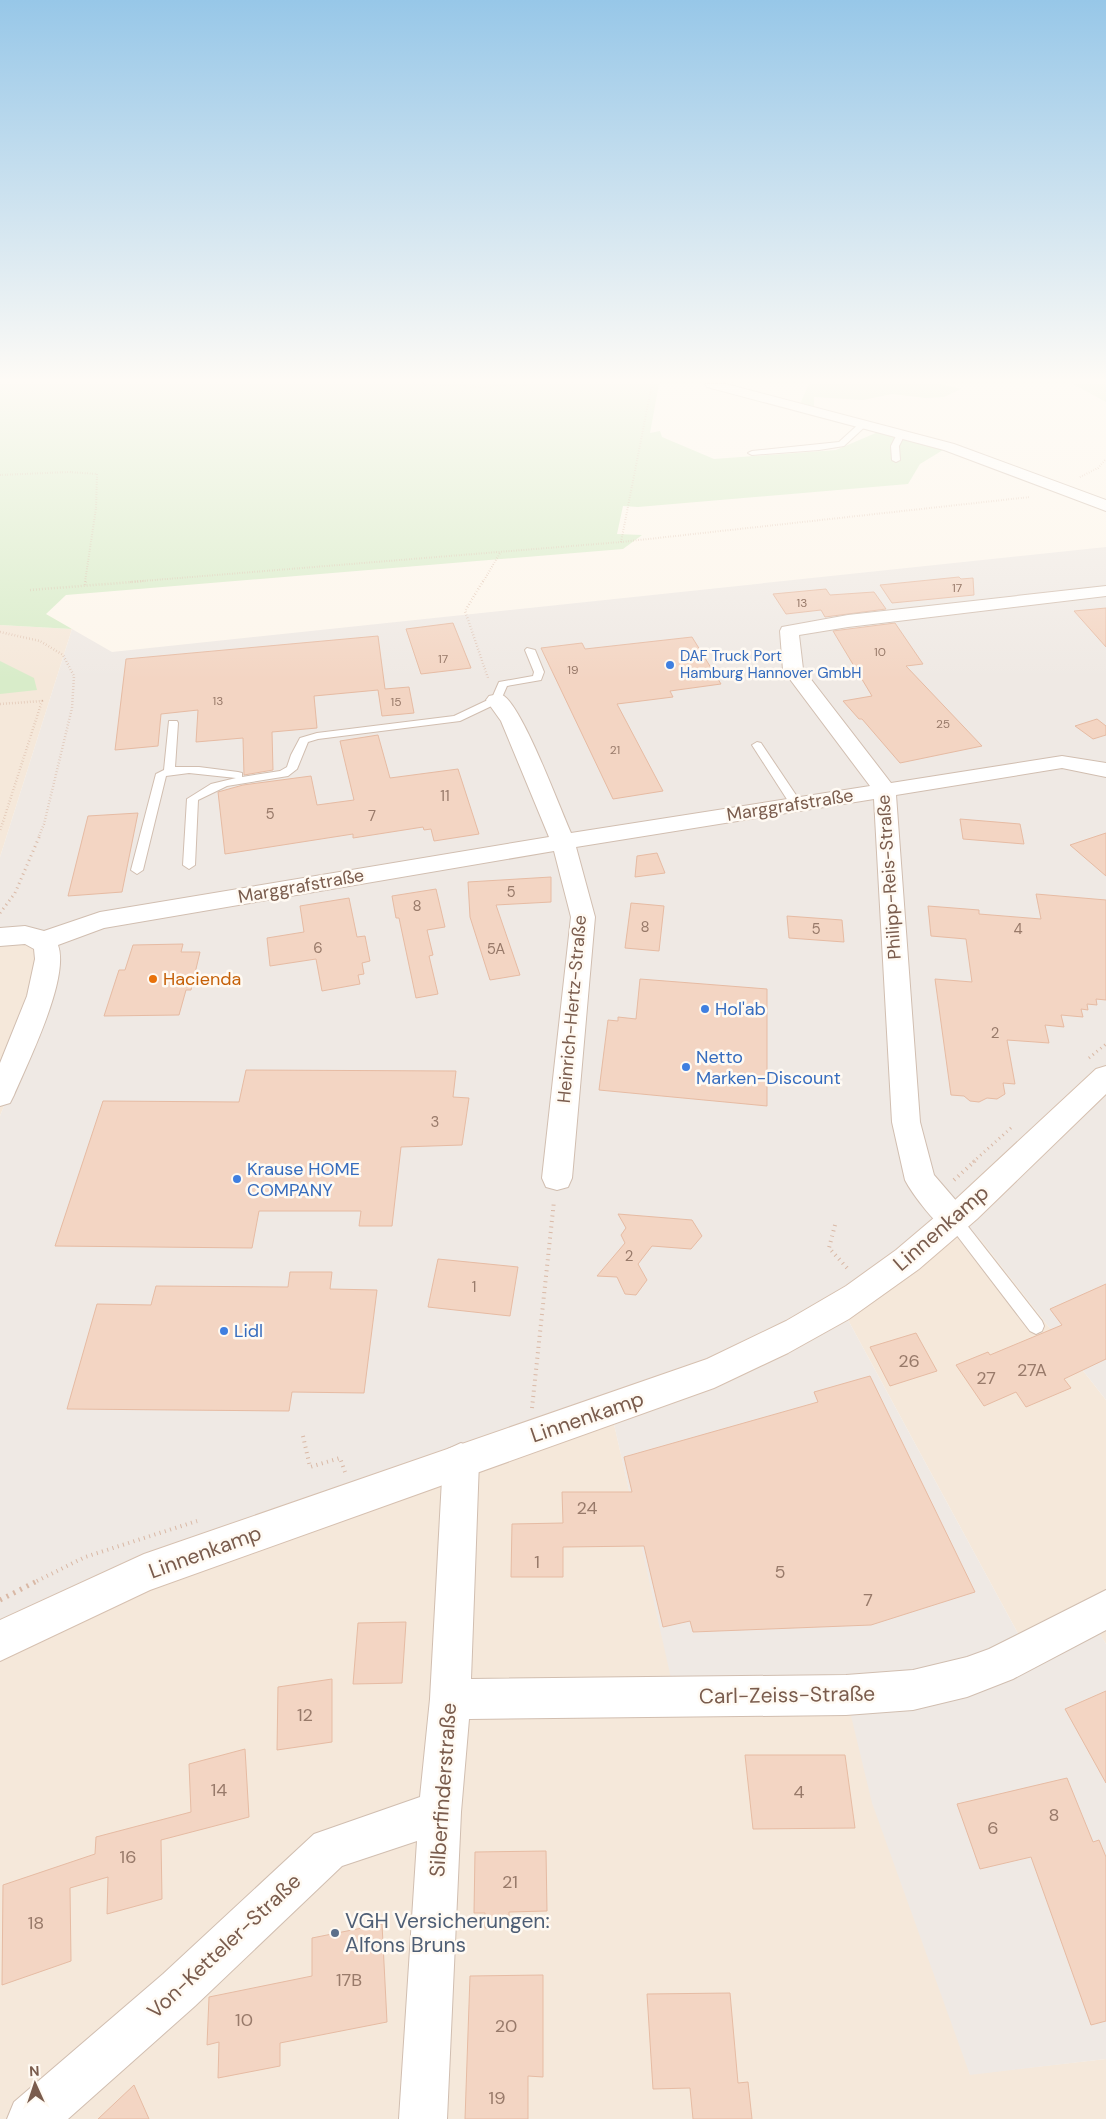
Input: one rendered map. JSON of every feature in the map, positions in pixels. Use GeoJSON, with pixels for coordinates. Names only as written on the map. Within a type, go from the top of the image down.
{"type":"FeatureCollection","features":[{"type":"Feature","properties":{"kind":"street"},"geometry":{"type":"LineString","coordinates":[[1045,483],[1106,506]]}},
{"type":"Feature","properties":{"kind":"street","name":"Philipp-Reis-Straße"},"geometry":{"type":"LineString","coordinates":[[944,1209],[920,1180],[906,1122],[885,790],[793,670],[789,631],[848,621],[1106,591]]}},
{"type":"Feature","properties":{"kind":"street"},"geometry":{"type":"LineString","coordinates":[[496,700],[511,720],[563,842]]}},
{"type":"Feature","properties":{"kind":"street","name":"Marggrafstraße"},"geometry":{"type":"LineString","coordinates":[[42,942],[100,920],[796,804],[1062,762],[1106,770]]}},
{"type":"Feature","properties":{"kind":"street","name":"Heinrich-Hertz-Straße"},"geometry":{"type":"LineString","coordinates":[[557,1178],[583,917],[563,842]]}},
{"type":"Feature","properties":{"kind":"street"},"geometry":{"type":"LineString","coordinates":[[0,937],[27,936],[42,942],[46,948],[48,959],[43,987],[0,1095]]}},
{"type":"Feature","properties":{"kind":"street","name":"Linnenkamp"},"geometry":{"type":"LineString","coordinates":[[0,1641],[55,1613],[144,1573],[714,1372],[797,1333],[878,1283],[944,1209],[1096,1069]]}},
{"type":"Feature","properties":{"kind":"street","name":"Silberfinderstraße"},"geometry":{"type":"LineString","coordinates":[[423,2119],[440,1812],[450,1699],[461,1461]]}},
{"type":"Feature","properties":{"kind":"street","name":"Carl-Zeiss-Straße"},"geometry":{"type":"LineString","coordinates":[[450,1699],[846,1695],[913,1690],[967,1677],[999,1665],[1106,1609]]}},
{"type":"Feature","properties":{"kind":"street","name":"Von-Ketteler-Straße"},"geometry":{"type":"LineString","coordinates":[[31,2119],[179,1990],[329,1848],[440,1812]]}},
{"type":"Feature","properties":{"kind":"lane"},"geometry":{"type":"LineString","coordinates":[[189,865],[193,799],[205,790],[222,782],[271,778],[284,774],[292,769],[296,755],[304,740],[317,736],[456,719],[496,700],[504,684],[534,679],[539,676],[530,650]]}},
{"type":"Feature","properties":{"kind":"lane"},"geometry":{"type":"LineString","coordinates":[[169,771],[173,723]]}},
{"type":"Feature","properties":{"kind":"lane"},"geometry":{"type":"LineString","coordinates":[[757,745],[796,804]]}},
{"type":"Feature","properties":{"kind":"lane"},"geometry":{"type":"LineString","coordinates":[[137,870],[158,779],[161,774],[169,771],[205,772],[271,778]]}},
{"type":"Feature","properties":{"kind":"lane"},"geometry":{"type":"LineString","coordinates":[[944,1209],[1036,1326]]}},
{"type":"Feature","properties":{"kind":"path"},"geometry":{"type":"LineString","coordinates":[[85,585],[96,508],[97,483]]}},
{"type":"Feature","properties":{"kind":"path"},"geometry":{"type":"LineString","coordinates":[[621,542],[633,483]]}},
{"type":"Feature","properties":{"kind":"path"},"geometry":{"type":"LineString","coordinates":[[30,590],[621,542],[1037,496],[1069,483]]}},
{"type":"Feature","properties":{"kind":"path"},"geometry":{"type":"LineString","coordinates":[[496,700],[465,611],[500,552]]}},
{"type":"Feature","properties":{"kind":"path"},"geometry":{"type":"LineString","coordinates":[[0,632],[40,641],[63,655],[74,676],[68,726],[44,824],[15,893],[0,913]]}},
{"type":"Feature","properties":{"kind":"path"},"geometry":{"type":"LineString","coordinates":[[0,704],[42,701],[0,832]]}},
{"type":"Feature","properties":{"kind":"path"},"geometry":{"type":"LineString","coordinates":[[1096,1069],[1106,1044]]}},
{"type":"Feature","properties":{"kind":"path"},"geometry":{"type":"LineString","coordinates":[[944,1209],[1014,1126]]}},
{"type":"Feature","properties":{"kind":"path"},"geometry":{"type":"LineString","coordinates":[[532,1410],[557,1178]]}},
{"type":"Feature","properties":{"kind":"path"},"geometry":{"type":"LineString","coordinates":[[835,1225],[829,1248],[852,1274]]}},
{"type":"Feature","properties":{"kind":"path"},"geometry":{"type":"LineString","coordinates":[[524,1413],[542,1406]]}},
{"type":"Feature","properties":{"kind":"path"},"geometry":{"type":"LineString","coordinates":[[303,1436],[310,1467],[340,1458],[345,1472]]}},
{"type":"Feature","properties":{"kind":"path"},"geometry":{"type":"LineString","coordinates":[[336,1475],[354,1469]]}},
{"type":"Feature","properties":{"kind":"path"},"geometry":{"type":"LineString","coordinates":[[0,1600],[85,1557],[206,1518]]}},
{"type":"Feature","properties":{"kind":"shaded area"},"geometry":{"type":"Polygon","coordinates":[[[1106,547],[1106,1400],[980,1239],[954,1220],[841,1307],[1027,1650],[1091,1619],[1106,1644],[1106,2059],[970,2075],[872,1803],[846,1695],[675,1696],[609,1402],[0,1634],[0,1116],[48,993],[44,935],[0,935],[0,857],[72,629],[112,652],[1106,547]]]}},
{"type":"Feature","properties":{"kind":"shaded area"},"geometry":{"type":"Polygon","coordinates":[[[0,625],[72,629],[0,857],[0,625]]]}},
{"type":"Feature","properties":{"kind":"shaded area"},"geometry":{"type":"Polygon","coordinates":[[[0,935],[44,935],[48,993],[0,1116],[0,935]]]}},
{"type":"Feature","properties":{"kind":"shaded area"},"geometry":{"type":"Polygon","coordinates":[[[954,1220],[980,1239],[1106,1400],[1106,1644],[1090,1619],[1027,1650],[841,1307],[954,1220]]]}},
{"type":"Feature","properties":{"kind":"shaded area"},"geometry":{"type":"Polygon","coordinates":[[[609,1402],[660,1626],[846,1695],[970,2074],[1106,2059],[1106,2119],[0,2119],[0,1634],[609,1402]]]}},
{"type":"Feature","properties":{"kind":"green space"},"geometry":{"type":"Polygon","coordinates":[[[0,483],[909,483],[638,507],[623,506],[617,534],[642,535],[623,549],[66,595],[46,614],[72,629],[0,625],[0,483]]]}},
{"type":"Feature","properties":{"kind":"green space"},"geometry":{"type":"Polygon","coordinates":[[[0,661],[34,678],[37,690],[0,694],[0,661]]]}},
{"type":"Feature","properties":{"kind":"building"},"geometry":{"type":"Polygon","coordinates":[[[959,577],[961,579],[973,578],[974,595],[892,603],[880,585],[959,577]]]}},
{"type":"Feature","properties":{"kind":"building"},"geometry":{"type":"Polygon","coordinates":[[[826,589],[830,595],[874,592],[886,609],[825,617],[821,610],[786,614],[773,594],[826,589]]]}},
{"type":"Feature","properties":{"kind":"building"},"geometry":{"type":"Polygon","coordinates":[[[1106,608],[1106,647],[1074,611],[1106,608]]]}},
{"type":"Feature","properties":{"kind":"building"},"geometry":{"type":"Polygon","coordinates":[[[453,623],[471,668],[421,674],[406,629],[453,623]]]}},
{"type":"Feature","properties":{"kind":"building"},"geometry":{"type":"Polygon","coordinates":[[[895,623],[923,664],[906,666],[982,746],[900,763],[862,719],[859,719],[843,701],[872,696],[833,631],[895,623]]]}},
{"type":"Feature","properties":{"kind":"building"},"geometry":{"type":"Polygon","coordinates":[[[378,636],[385,689],[409,687],[414,713],[382,716],[378,690],[314,696],[317,728],[272,732],[273,770],[244,775],[243,738],[196,742],[198,710],[161,714],[158,746],[115,750],[126,659],[378,636]]]}},
{"type":"Feature","properties":{"kind":"building"},"geometry":{"type":"Polygon","coordinates":[[[692,637],[721,684],[670,691],[673,697],[617,704],[663,791],[613,799],[541,648],[582,643],[585,649],[692,637]]]}},
{"type":"Feature","properties":{"kind":"building"},"geometry":{"type":"Polygon","coordinates":[[[1097,719],[1106,726],[1106,735],[1093,739],[1075,726],[1097,719]]]}},
{"type":"Feature","properties":{"kind":"building"},"geometry":{"type":"Polygon","coordinates":[[[378,735],[390,778],[458,769],[479,834],[434,841],[431,829],[424,830],[423,827],[353,838],[353,834],[225,854],[218,792],[243,785],[311,776],[317,805],[354,800],[340,741],[378,735]]]}},
{"type":"Feature","properties":{"kind":"building"},"geometry":{"type":"Polygon","coordinates":[[[138,813],[122,892],[68,896],[88,816],[138,813]]]}},
{"type":"Feature","properties":{"kind":"building"},"geometry":{"type":"Polygon","coordinates":[[[960,819],[1020,824],[1024,844],[963,839],[960,819]]]}},
{"type":"Feature","properties":{"kind":"building"},"geometry":{"type":"Polygon","coordinates":[[[1106,833],[1106,876],[1070,845],[1106,833]]]}},
{"type":"Feature","properties":{"kind":"building"},"geometry":{"type":"Polygon","coordinates":[[[657,853],[665,873],[635,877],[637,856],[657,853]]]}},
{"type":"Feature","properties":{"kind":"building"},"geometry":{"type":"Polygon","coordinates":[[[551,877],[551,902],[496,905],[520,975],[490,980],[470,917],[468,882],[551,877]]]}},
{"type":"Feature","properties":{"kind":"building"},"geometry":{"type":"Polygon","coordinates":[[[436,889],[445,927],[427,930],[433,955],[429,956],[438,994],[416,998],[399,918],[396,918],[392,896],[436,889]]]}},
{"type":"Feature","properties":{"kind":"building"},"geometry":{"type":"Polygon","coordinates":[[[1036,894],[1106,900],[1106,1000],[1096,999],[1097,1005],[1087,1004],[1088,1010],[1081,1009],[1083,1017],[1061,1015],[1064,1027],[1045,1025],[1049,1043],[1007,1040],[1015,1084],[1003,1083],[1005,1094],[997,1099],[987,1098],[979,1102],[970,1101],[964,1096],[951,1095],[935,979],[972,982],[966,939],[931,936],[928,906],[979,910],[979,914],[1041,919],[1036,894]]]}},
{"type":"Feature","properties":{"kind":"building"},"geometry":{"type":"Polygon","coordinates":[[[349,898],[357,937],[365,936],[370,961],[362,963],[364,974],[358,975],[360,984],[322,991],[316,959],[270,966],[267,938],[304,932],[300,906],[349,898]]]}},
{"type":"Feature","properties":{"kind":"building"},"geometry":{"type":"Polygon","coordinates":[[[631,903],[664,906],[659,951],[625,948],[631,903]]]}},
{"type":"Feature","properties":{"kind":"building"},"geometry":{"type":"Polygon","coordinates":[[[787,916],[842,920],[844,942],[789,938],[787,916]]]}},
{"type":"Feature","properties":{"kind":"building"},"geometry":{"type":"Polygon","coordinates":[[[183,944],[181,952],[200,952],[191,990],[186,990],[179,1015],[104,1016],[119,970],[125,970],[133,945],[183,944]]]}},
{"type":"Feature","properties":{"kind":"building"},"geometry":{"type":"Polygon","coordinates":[[[640,979],[767,989],[767,1106],[599,1090],[608,1020],[618,1021],[618,1017],[636,1019],[640,979]]]}},
{"type":"Feature","properties":{"kind":"building","name":"Krause HOME COMPANY"},"geometry":{"type":"Polygon","coordinates":[[[246,1070],[456,1071],[453,1097],[469,1098],[462,1145],[401,1147],[392,1226],[359,1226],[361,1211],[259,1211],[252,1248],[55,1246],[103,1101],[239,1102],[246,1070]]]}},
{"type":"Feature","properties":{"kind":"building"},"geometry":{"type":"Polygon","coordinates":[[[618,1214],[692,1220],[702,1236],[691,1249],[652,1246],[638,1264],[647,1280],[636,1295],[625,1294],[617,1277],[597,1276],[625,1243],[621,1235],[626,1228],[618,1214]]]}},
{"type":"Feature","properties":{"kind":"building"},"geometry":{"type":"Polygon","coordinates":[[[438,1259],[518,1267],[510,1316],[428,1307],[438,1259]]]}},
{"type":"Feature","properties":{"kind":"building"},"geometry":{"type":"Polygon","coordinates":[[[290,1272],[332,1272],[330,1289],[377,1290],[364,1393],[292,1392],[289,1411],[67,1409],[97,1304],[151,1305],[156,1286],[288,1287],[290,1272]]]}},
{"type":"Feature","properties":{"kind":"building"},"geometry":{"type":"Polygon","coordinates":[[[1106,1284],[1106,1359],[1064,1379],[1071,1388],[1026,1407],[1016,1392],[984,1406],[956,1365],[988,1352],[990,1355],[1062,1325],[1050,1309],[1106,1284]]]}},
{"type":"Feature","properties":{"kind":"building"},"geometry":{"type":"Polygon","coordinates":[[[916,1333],[937,1371],[890,1386],[870,1347],[916,1333]]]}},
{"type":"Feature","properties":{"kind":"building"},"geometry":{"type":"Polygon","coordinates":[[[870,1376],[975,1592],[871,1625],[693,1632],[690,1621],[663,1627],[644,1546],[563,1547],[563,1577],[511,1577],[512,1524],[563,1523],[562,1492],[632,1492],[624,1457],[818,1402],[814,1392],[870,1376]]]}},
{"type":"Feature","properties":{"kind":"building"},"geometry":{"type":"Polygon","coordinates":[[[406,1622],[402,1683],[353,1684],[358,1623],[406,1622]]]}},
{"type":"Feature","properties":{"kind":"building"},"geometry":{"type":"Polygon","coordinates":[[[332,1679],[332,1742],[277,1750],[278,1687],[332,1679]]]}},
{"type":"Feature","properties":{"kind":"building"},"geometry":{"type":"Polygon","coordinates":[[[1106,1691],[1106,1783],[1065,1709],[1106,1691]]]}},
{"type":"Feature","properties":{"kind":"building"},"geometry":{"type":"Polygon","coordinates":[[[245,1749],[249,1817],[161,1840],[162,1899],[107,1914],[108,1877],[70,1888],[71,1961],[2,1985],[3,1885],[95,1854],[96,1837],[191,1812],[189,1764],[245,1749]]]}},
{"type":"Feature","properties":{"kind":"building"},"geometry":{"type":"Polygon","coordinates":[[[745,1755],[845,1755],[855,1828],[753,1829],[745,1755]]]}},
{"type":"Feature","properties":{"kind":"building"},"geometry":{"type":"Polygon","coordinates":[[[1067,1778],[1093,1842],[1099,1840],[1106,1857],[1106,2021],[1091,2025],[1031,1857],[980,1869],[957,1804],[1067,1778]]]}},
{"type":"Feature","properties":{"kind":"building"},"geometry":{"type":"Polygon","coordinates":[[[546,1851],[547,1911],[509,1912],[509,1928],[485,1928],[485,1913],[474,1913],[475,1852],[546,1851]]]}},
{"type":"Feature","properties":{"kind":"building"},"geometry":{"type":"Polygon","coordinates":[[[382,1924],[387,2022],[280,2043],[280,2066],[218,2078],[219,2042],[207,2045],[209,1997],[312,1976],[312,1938],[382,1924]]]}},
{"type":"Feature","properties":{"kind":"building"},"geometry":{"type":"Polygon","coordinates":[[[543,1975],[543,2077],[528,2076],[528,2119],[465,2119],[470,1976],[543,1975]]]}},
{"type":"Feature","properties":{"kind":"building"},"geometry":{"type":"Polygon","coordinates":[[[730,1993],[738,2083],[748,2082],[752,2119],[693,2119],[690,2088],[653,2089],[647,1994],[730,1993]]]}},
{"type":"Feature","properties":{"kind":"building"},"geometry":{"type":"Polygon","coordinates":[[[134,2085],[149,2119],[98,2119],[134,2085]]]}},
{"type":"Feature","properties":{"kind":"place","name":"DAF Truck Port Hamburg Hannover GmbH"},"geometry":{"type":"Point","coordinates":[670,665]}},
{"type":"Feature","properties":{"kind":"place","name":"Hacienda"},"geometry":{"type":"Point","coordinates":[153,979]}},
{"type":"Feature","properties":{"kind":"place","name":"Hol'ab"},"geometry":{"type":"Point","coordinates":[705,1009]}},
{"type":"Feature","properties":{"kind":"place","name":"Netto Marken-Discount"},"geometry":{"type":"Point","coordinates":[686,1067]}},
{"type":"Feature","properties":{"kind":"place","name":"Krause HOME COMPANY"},"geometry":{"type":"Point","coordinates":[237,1179]}},
{"type":"Feature","properties":{"kind":"place","name":"Lidl"},"geometry":{"type":"Point","coordinates":[224,1331]}},
{"type":"Feature","properties":{"kind":"place","name":"VGH Versicherungen: Alfons Bruns"},"geometry":{"type":"Point","coordinates":[335,1933]}}]}
